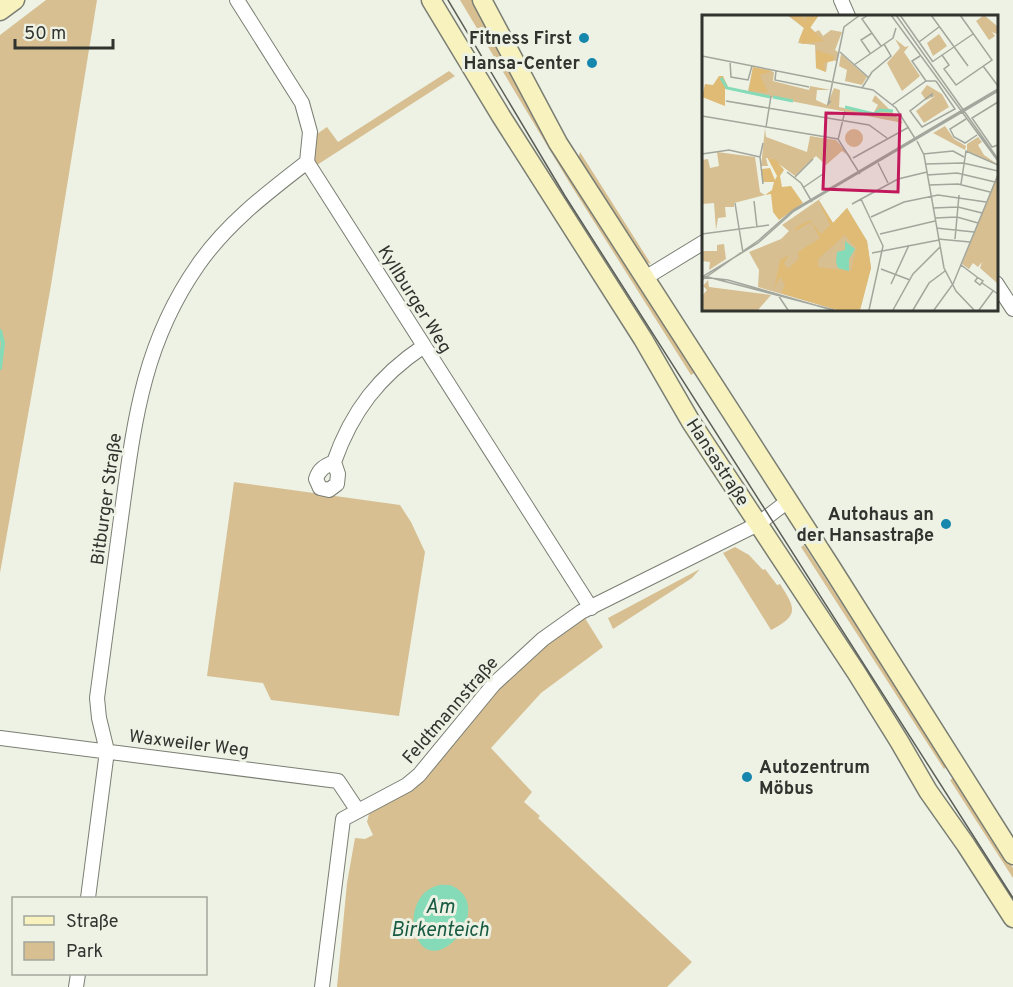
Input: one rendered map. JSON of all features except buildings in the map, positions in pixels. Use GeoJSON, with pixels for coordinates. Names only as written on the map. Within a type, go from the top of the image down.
{"type":"FeatureCollection","features":[{"type":"Feature","properties":{"kind":"main road"},"geometry":{"type":"LineString","coordinates":[[0,11],[15,0]]}},
{"type":"Feature","properties":{"kind":"main road","name":"Hansastraße"},"geometry":{"type":"LineString","coordinates":[[431,0],[490,99],[644,339],[691,422],[900,741],[927,791],[966,845],[1013,918]]}},
{"type":"Feature","properties":{"kind":"main road","name":"Hansastraße"},"geometry":{"type":"LineString","coordinates":[[482,0],[558,143],[1013,855]]}},
{"type":"Feature","properties":{"kind":"street"},"geometry":{"type":"LineString","coordinates":[[237,0],[302,103],[310,132],[307,162]]}},
{"type":"Feature","properties":{"kind":"street"},"geometry":{"type":"LineString","coordinates":[[841,0],[848,15]]}},
{"type":"Feature","properties":{"kind":"street","name":"Kyllburger Weg"},"geometry":{"type":"LineString","coordinates":[[307,162],[591,608]]}},
{"type":"Feature","properties":{"kind":"street","name":"Bitburger Straße"},"geometry":{"type":"LineString","coordinates":[[88,897],[107,751],[97,698],[129,459],[138,405],[147,371],[161,332],[199,265],[248,210],[307,162]]}},
{"type":"Feature","properties":{"kind":"street"},"geometry":{"type":"LineString","coordinates":[[645,279],[702,243]]}},
{"type":"Feature","properties":{"kind":"street"},"geometry":{"type":"LineString","coordinates":[[998,286],[1013,309]]}},
{"type":"Feature","properties":{"kind":"street"},"geometry":{"type":"LineString","coordinates":[[334,462],[350,425],[365,399],[402,360],[424,346]]}},
{"type":"Feature","properties":{"kind":"street","name":"Feldtmannstraße"},"geometry":{"type":"LineString","coordinates":[[322,987],[344,819],[407,785],[425,767],[494,684],[543,639],[581,612],[758,524],[788,501]]}},
{"type":"Feature","properties":{"kind":"street","name":"Waxweiler Weg"},"geometry":{"type":"LineString","coordinates":[[0,738],[338,781],[357,811]]}},
{"type":"Feature","properties":{"kind":"green space"},"geometry":{"type":"Polygon","coordinates":[[[46,0],[97,0],[51,285],[0,573],[0,35],[46,0]]]}},
{"type":"Feature","properties":{"kind":"green space"},"geometry":{"type":"Polygon","coordinates":[[[460,0],[473,0],[479,9],[696,372],[691,375],[569,182],[460,0]]]}},
{"type":"Feature","properties":{"kind":"green space"},"geometry":{"type":"Polygon","coordinates":[[[449,71],[455,76],[317,165],[314,160],[314,136],[327,127],[338,142],[449,71]]]}},
{"type":"Feature","properties":{"kind":"green space"},"geometry":{"type":"Polygon","coordinates":[[[580,152],[651,264],[645,262],[578,159],[580,152]]]}},
{"type":"Feature","properties":{"kind":"green space"},"geometry":{"type":"Polygon","coordinates":[[[234,482],[400,505],[425,552],[399,716],[271,700],[263,683],[207,676],[234,482]]]}},
{"type":"Feature","properties":{"kind":"green space"},"geometry":{"type":"Polygon","coordinates":[[[804,545],[947,767],[944,769],[801,547],[804,545]]]}},
{"type":"Feature","properties":{"kind":"green space"},"geometry":{"type":"Polygon","coordinates":[[[735,547],[749,555],[763,570],[765,569],[777,585],[780,584],[792,606],[792,611],[786,620],[771,630],[723,553],[735,547]]]}},
{"type":"Feature","properties":{"kind":"green space"},"geometry":{"type":"Polygon","coordinates":[[[700,569],[692,578],[613,629],[608,618],[700,569]]]}},
{"type":"Feature","properties":{"kind":"green space"},"geometry":{"type":"Polygon","coordinates":[[[583,615],[603,647],[541,693],[491,748],[532,792],[524,802],[540,816],[538,818],[692,962],[667,987],[337,987],[347,883],[355,838],[365,839],[373,835],[367,822],[369,814],[412,789],[517,669],[541,647],[583,615]]]}},
{"type":"Feature","properties":{"kind":"green space"},"geometry":{"type":"Polygon","coordinates":[[[955,777],[1013,868],[1013,878],[950,780],[955,777]]]}},
{"type":"Feature","properties":{"kind":"water","name":"Am Birkenteich"},"geometry":{"type":"Polygon","coordinates":[[[439,885],[450,885],[464,895],[468,909],[466,924],[458,937],[447,947],[434,951],[423,947],[415,932],[414,912],[416,905],[429,889],[439,885]]]}},
{"type":"Feature","properties":{"kind":"waterway"},"geometry":{"type":"LineString","coordinates":[[0,331],[3,343],[0,368]]}},
{"type":"Feature","properties":{"kind":"tram line"},"geometry":{"type":"LineString","coordinates":[[448,0],[565,196],[1013,898]]}},
{"type":"Feature","properties":{"kind":"place","name":"Fitness First"},"geometry":{"type":"Point","coordinates":[584,38]}},
{"type":"Feature","properties":{"kind":"place","name":"Hansa-Center"},"geometry":{"type":"Point","coordinates":[592,63]}},
{"type":"Feature","properties":{"kind":"place","name":"Autohaus an der Hansastraße"},"geometry":{"type":"Point","coordinates":[946,524]}},
{"type":"Feature","properties":{"kind":"place","name":"Autozentrum Möbus"},"geometry":{"type":"Point","coordinates":[747,777]}}]}
